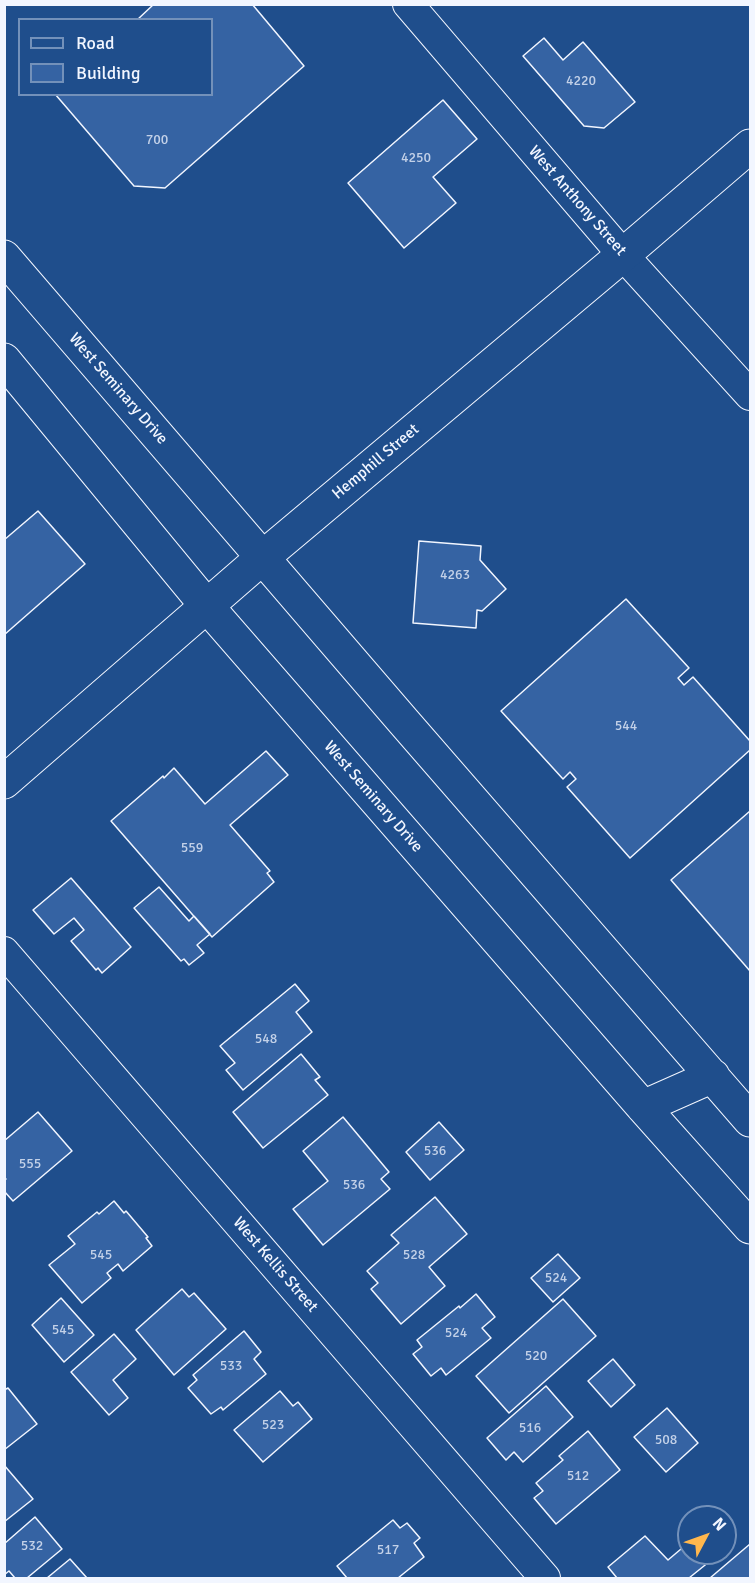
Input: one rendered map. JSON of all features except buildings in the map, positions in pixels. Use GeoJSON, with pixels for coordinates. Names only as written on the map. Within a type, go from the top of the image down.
{"type":"FeatureCollection","features":[{"type":"Feature","properties":{"kind":"main road","name":"Hemphill Street"},"geometry":{"type":"LineString","coordinates":[[4,782],[206,605],[750,146]]}},
{"type":"Feature","properties":{"kind":"main road","name":"West Seminary Drive"},"geometry":{"type":"LineString","coordinates":[[4,257],[750,1120]]}},
{"type":"Feature","properties":{"kind":"main road","name":"West Seminary Drive"},"geometry":{"type":"LineString","coordinates":[[4,360],[206,605],[750,1227]]}},
{"type":"Feature","properties":{"kind":"main road"},"geometry":{"type":"LineString","coordinates":[[643,1107],[712,1076]]}},
{"type":"Feature","properties":{"kind":"street","name":"West Anthony Street"},"geometry":{"type":"LineString","coordinates":[[408,4],[623,255],[750,395]]}},
{"type":"Feature","properties":{"kind":"street","name":"West Kellis Street"},"geometry":{"type":"LineString","coordinates":[[4,952],[545,1578]]}}]}
